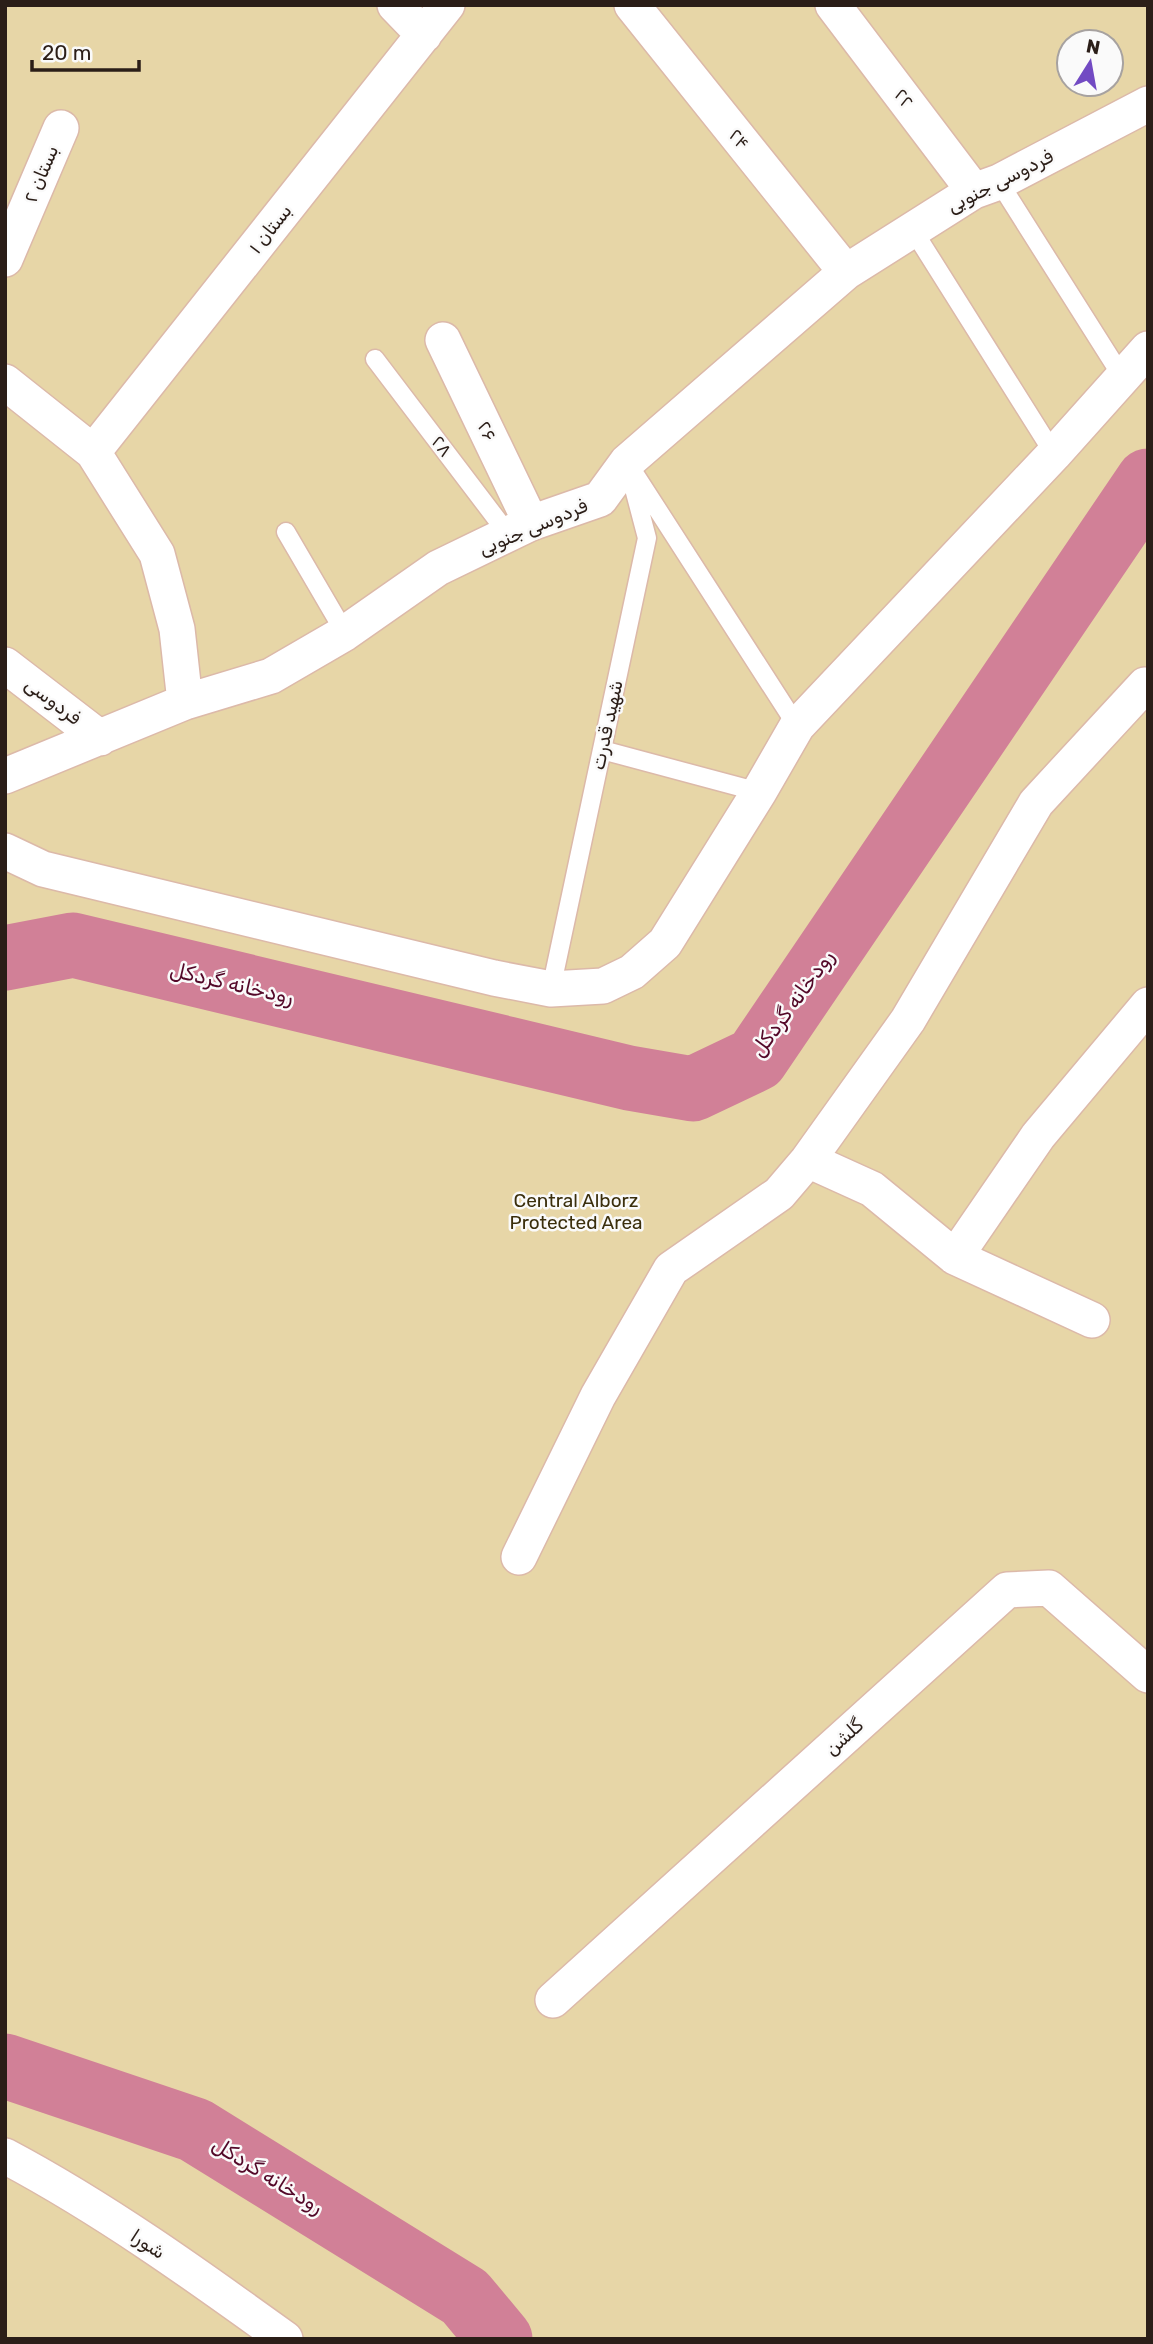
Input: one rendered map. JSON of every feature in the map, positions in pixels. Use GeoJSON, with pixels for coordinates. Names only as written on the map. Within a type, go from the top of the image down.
{"type":"FeatureCollection","features":[{"type":"Feature","properties":{"kind":"street"},"geometry":{"type":"LineString","coordinates":[[395,5],[424,35]]}},
{"type":"Feature","properties":{"kind":"street","name":"بستان ۱"},"geometry":{"type":"LineString","coordinates":[[93,453],[447,5]]}},
{"type":"Feature","properties":{"kind":"street","name":"۲۴"},"geometry":{"type":"LineString","coordinates":[[632,5],[846,272]]}},
{"type":"Feature","properties":{"kind":"street","name":"۲۲"},"geometry":{"type":"LineString","coordinates":[[833,5],[986,186]]}},
{"type":"Feature","properties":{"kind":"street","name":"فردوسی جنوبی"},"geometry":{"type":"LineString","coordinates":[[5,776],[185,702],[271,676],[345,633],[438,568],[520,529],[600,499],[627,462],[846,272],[986,186],[1148,104]]}},
{"type":"Feature","properties":{"kind":"street","name":"بستان ۲"},"geometry":{"type":"LineString","coordinates":[[5,259],[61,128]]}},
{"type":"Feature","properties":{"kind":"street","name":"۲۶"},"geometry":{"type":"LineString","coordinates":[[443,340],[520,529]]}},
{"type":"Feature","properties":{"kind":"street"},"geometry":{"type":"LineString","coordinates":[[5,852],[43,869],[494,978],[551,989],[603,986],[632,972],[665,943],[797,726],[1054,454],[1148,349]]}},
{"type":"Feature","properties":{"kind":"street"},"geometry":{"type":"LineString","coordinates":[[5,382],[93,453],[157,554],[177,629],[185,702]]}},
{"type":"Feature","properties":{"kind":"street","name":"فردوسی"},"geometry":{"type":"LineString","coordinates":[[5,665],[100,738]]}},
{"type":"Feature","properties":{"kind":"street"},"geometry":{"type":"LineString","coordinates":[[519,1557],[598,1396],[671,1269],[779,1195],[808,1160],[908,1020],[1036,803],[1147,685]]}},
{"type":"Feature","properties":{"kind":"street"},"geometry":{"type":"LineString","coordinates":[[955,1257],[1038,1136],[1148,1005]]}},
{"type":"Feature","properties":{"kind":"street"},"geometry":{"type":"LineString","coordinates":[[808,1160],[872,1189],[955,1257],[1092,1320]]}},
{"type":"Feature","properties":{"kind":"street","name":"گلشن"},"geometry":{"type":"LineString","coordinates":[[553,2000],[1007,1590],[1049,1588],[1148,1675]]}},
{"type":"Feature","properties":{"kind":"street","name":"شورا"},"geometry":{"type":"LineString","coordinates":[[5,2156],[42,2176],[198,2276],[285,2339]]}},
{"type":"Feature","properties":{"kind":"lane"},"geometry":{"type":"LineString","coordinates":[[986,186],[1124,378]]}},
{"type":"Feature","properties":{"kind":"lane"},"geometry":{"type":"LineString","coordinates":[[913,230],[1054,454]]}},
{"type":"Feature","properties":{"kind":"lane","name":"۲۸"},"geometry":{"type":"LineString","coordinates":[[375,359],[520,529]]}},
{"type":"Feature","properties":{"kind":"lane"},"geometry":{"type":"LineString","coordinates":[[627,462],[797,726]]}},
{"type":"Feature","properties":{"kind":"lane","name":"شهید قدرت"},"geometry":{"type":"LineString","coordinates":[[551,989],[648,538],[627,462]]}},
{"type":"Feature","properties":{"kind":"lane"},"geometry":{"type":"LineString","coordinates":[[286,531],[345,633]]}},
{"type":"Feature","properties":{"kind":"lane"},"geometry":{"type":"LineString","coordinates":[[602,750],[759,792]]}},
{"type":"Feature","properties":{"kind":"green space","name":"Central Alborz Protected Area"},"geometry":{"type":"Polygon","coordinates":[[[5,5],[1148,5],[1148,2339],[5,2339],[5,5]]]}},
{"type":"Feature","properties":{"kind":"waterway","name":"رودخانه گردکل"},"geometry":{"type":"LineString","coordinates":[[5,958],[73,945],[629,1078],[693,1089],[756,1059],[1148,481]]}},
{"type":"Feature","properties":{"kind":"waterway","name":"رودخانه گردکل"},"geometry":{"type":"LineString","coordinates":[[5,2066],[195,2130],[465,2297],[500,2339]]}}]}
